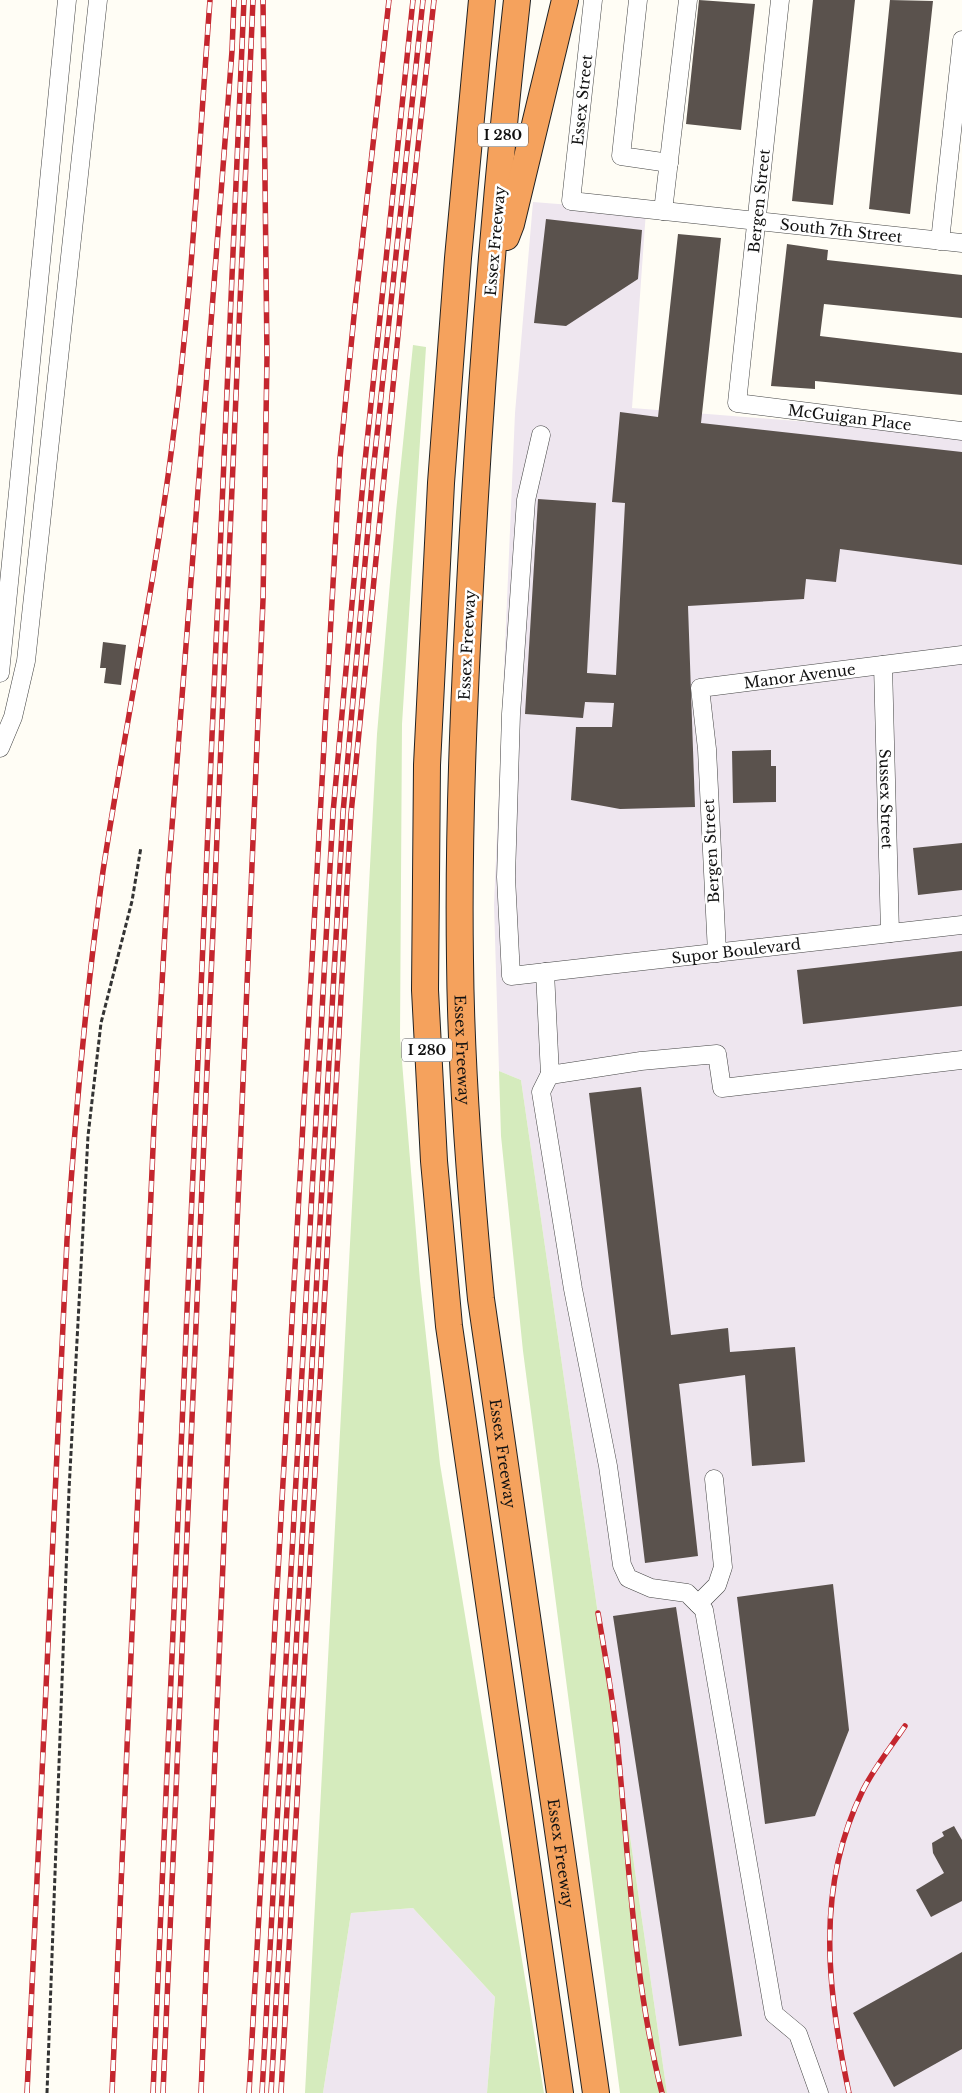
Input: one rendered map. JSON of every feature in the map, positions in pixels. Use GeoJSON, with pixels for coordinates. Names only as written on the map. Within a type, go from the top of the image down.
{"type":"FeatureCollection","features":[{"type":"Feature","properties":{"kind":"highway","name":"I 280"},"geometry":{"type":"LineString","coordinates":[[482,0],[458,258],[441,483],[427,765],[425,990],[434,1170],[449,1326],[560,2093]]}},
{"type":"Feature","properties":{"kind":"highway","name":"Essex Freeway"},"geometry":{"type":"LineString","coordinates":[[517,0],[492,270],[474,506],[461,792],[460,960],[467,1132],[476,1244],[492,1382],[596,2093]]}},
{"type":"Feature","properties":{"kind":"highway"},"geometry":{"type":"LineString","coordinates":[[492,270],[511,224],[565,0]]}},
{"type":"Feature","properties":{"kind":"street"},"geometry":{"type":"LineString","coordinates":[[0,673],[67,0]]}},
{"type":"Feature","properties":{"kind":"street"},"geometry":{"type":"LineString","coordinates":[[0,748],[13,718],[26,661],[98,0]]}},
{"type":"Feature","properties":{"kind":"street","name":"Essex Street"},"geometry":{"type":"LineString","coordinates":[[571,201],[593,0]]}},
{"type":"Feature","properties":{"kind":"street"},"geometry":{"type":"LineString","coordinates":[[638,0],[620,156],[669,163]]}},
{"type":"Feature","properties":{"kind":"street"},"geometry":{"type":"LineString","coordinates":[[663,211],[688,0]]}},
{"type":"Feature","properties":{"kind":"street","name":"Bergen Street"},"geometry":{"type":"LineString","coordinates":[[738,403],[780,0]]}},
{"type":"Feature","properties":{"kind":"street"},"geometry":{"type":"LineString","coordinates":[[940,241],[962,40]]}},
{"type":"Feature","properties":{"kind":"street","name":"South 7th Street"},"geometry":{"type":"LineString","coordinates":[[571,201],[962,243]]}},
{"type":"Feature","properties":{"kind":"street","name":"McGuigan Place"},"geometry":{"type":"LineString","coordinates":[[738,403],[962,431]]}},
{"type":"Feature","properties":{"kind":"street","name":"Supor Boulevard"},"geometry":{"type":"LineString","coordinates":[[541,435],[526,500],[511,714],[506,877],[511,976],[962,924]]}},
{"type":"Feature","properties":{"kind":"street","name":"Manor Avenue"},"geometry":{"type":"LineString","coordinates":[[707,749],[700,688],[962,655]]}},
{"type":"Feature","properties":{"kind":"street","name":"Sussex Street"},"geometry":{"type":"LineString","coordinates":[[883,665],[890,933]]}},
{"type":"Feature","properties":{"kind":"street","name":"Bergen Street"},"geometry":{"type":"LineString","coordinates":[[707,749],[718,953]]}},
{"type":"Feature","properties":{"kind":"street"},"geometry":{"type":"LineString","coordinates":[[545,972],[550,1074],[541,1092],[573,1289],[608,1466],[622,1565],[628,1578],[651,1588],[687,1593],[704,1610],[774,2014],[798,2034],[819,2093]]}},
{"type":"Feature","properties":{"kind":"street"},"geometry":{"type":"LineString","coordinates":[[550,1074],[641,1061],[717,1054],[722,1088],[962,1060]]}},
{"type":"Feature","properties":{"kind":"street"},"geometry":{"type":"LineString","coordinates":[[698,1604],[717,1585],[723,1567],[714,1479]]}},
{"type":"Feature","properties":{"kind":"path"},"geometry":{"type":"LineString","coordinates":[[47,2093],[69,1490],[88,1136],[101,1023],[132,901],[141,847]]}},
{"type":"Feature","properties":{"kind":"shaded area"},"geometry":{"type":"Polygon","coordinates":[[[533,202],[646,211],[632,408],[962,434],[962,2093],[667,2093],[521,1080],[499,1071],[494,905],[515,413],[533,202]]]}},
{"type":"Feature","properties":{"kind":"shaded area"},"geometry":{"type":"Polygon","coordinates":[[[413,1908],[495,1997],[487,2093],[323,2093],[351,1913],[413,1908]]]}},
{"type":"Feature","properties":{"kind":"green space"},"geometry":{"type":"Polygon","coordinates":[[[413,345],[426,347],[402,724],[400,1037],[420,1281],[440,1464],[544,2093],[487,2093],[495,1997],[413,1908],[351,1913],[323,2093],[305,2093],[377,734],[396,512],[413,345]]]}},
{"type":"Feature","properties":{"kind":"green space"},"geometry":{"type":"Polygon","coordinates":[[[499,1071],[521,1080],[667,2093],[620,2093],[523,1351],[501,1136],[499,1071]]]}},
{"type":"Feature","properties":{"kind":"building"},"geometry":{"type":"Polygon","coordinates":[[[699,0],[755,4],[741,130],[686,124],[699,0]]]}},
{"type":"Feature","properties":{"kind":"building"},"geometry":{"type":"Polygon","coordinates":[[[813,0],[855,0],[833,205],[792,201],[813,0]]]}},
{"type":"Feature","properties":{"kind":"building"},"geometry":{"type":"Polygon","coordinates":[[[890,0],[933,1],[910,214],[869,209],[890,0]]]}},
{"type":"Feature","properties":{"kind":"building"},"geometry":{"type":"Polygon","coordinates":[[[546,219],[642,230],[638,279],[566,326],[534,323],[546,219]]]}},
{"type":"Feature","properties":{"kind":"building"},"geometry":{"type":"Polygon","coordinates":[[[678,234],[721,238],[701,423],[962,452],[962,565],[840,549],[836,582],[806,579],[804,599],[688,606],[695,807],[620,809],[571,800],[576,727],[612,727],[614,703],[585,702],[583,718],[525,714],[538,499],[596,503],[587,673],[616,675],[625,503],[612,502],[620,412],[658,417],[678,234]]]}},
{"type":"Feature","properties":{"kind":"building"},"geometry":{"type":"Polygon","coordinates":[[[787,244],[828,250],[827,260],[962,275],[962,318],[824,304],[820,336],[962,353],[962,395],[815,381],[815,389],[771,386],[787,244]]]}},
{"type":"Feature","properties":{"kind":"building"},"geometry":{"type":"Polygon","coordinates":[[[103,642],[126,645],[121,685],[104,683],[106,668],[100,668],[103,642]]]}},
{"type":"Feature","properties":{"kind":"building"},"geometry":{"type":"Polygon","coordinates":[[[771,750],[771,766],[776,766],[776,802],[733,803],[732,751],[771,750]]]}},
{"type":"Feature","properties":{"kind":"building"},"geometry":{"type":"Polygon","coordinates":[[[962,843],[962,890],[918,895],[913,848],[962,843]]]}},
{"type":"Feature","properties":{"kind":"building"},"geometry":{"type":"Polygon","coordinates":[[[962,951],[962,1006],[803,1024],[797,970],[962,951]]]}},
{"type":"Feature","properties":{"kind":"building"},"geometry":{"type":"Polygon","coordinates":[[[641,1087],[671,1335],[728,1328],[730,1352],[795,1347],[805,1462],[752,1466],[745,1375],[679,1384],[698,1556],[645,1563],[589,1093],[641,1087]]]}},
{"type":"Feature","properties":{"kind":"building"},"geometry":{"type":"Polygon","coordinates":[[[833,1584],[849,1730],[815,1816],[765,1824],[737,1597],[833,1584]]]}},
{"type":"Feature","properties":{"kind":"building"},"geometry":{"type":"Polygon","coordinates":[[[676,1607],[742,2036],[679,2046],[613,1616],[676,1607]]]}},
{"type":"Feature","properties":{"kind":"building"},"geometry":{"type":"Polygon","coordinates":[[[954,1826],[962,1840],[962,1901],[931,1917],[916,1890],[944,1873],[933,1853],[932,1843],[944,1836],[942,1832],[954,1826]]]}},
{"type":"Feature","properties":{"kind":"building"},"geometry":{"type":"Polygon","coordinates":[[[962,1952],[962,2049],[894,2087],[853,2013],[962,1952]]]}},
{"type":"Feature","properties":{"kind":"railway"},"geometry":{"type":"LineString","coordinates":[[27,2093],[67,1240],[77,1102],[91,963],[103,871],[158,547],[180,384],[210,0]]}},
{"type":"Feature","properties":{"kind":"railway"},"geometry":{"type":"LineString","coordinates":[[112,2093],[154,1125],[168,878],[232,51],[234,0]]}},
{"type":"Feature","properties":{"kind":"railway"},"geometry":{"type":"LineString","coordinates":[[153,2093],[244,0]]}},
{"type":"Feature","properties":{"kind":"railway"},"geometry":{"type":"LineString","coordinates":[[163,2093],[253,0]]}},
{"type":"Feature","properties":{"kind":"railway"},"geometry":{"type":"LineString","coordinates":[[201,2093],[263,600],[267,357],[263,0]]}},
{"type":"Feature","properties":{"kind":"railway"},"geometry":{"type":"LineString","coordinates":[[249,2093],[340,458],[389,0]]}},
{"type":"Feature","properties":{"kind":"railway"},"geometry":{"type":"LineString","coordinates":[[262,2093],[333,813],[364,471],[413,0]]}},
{"type":"Feature","properties":{"kind":"railway"},"geometry":{"type":"LineString","coordinates":[[271,2093],[343,813],[373,472],[423,0]]}},
{"type":"Feature","properties":{"kind":"railway"},"geometry":{"type":"LineString","coordinates":[[281,2093],[351,814],[403,284],[434,0]]}},
{"type":"Feature","properties":{"kind":"railway"},"geometry":{"type":"LineString","coordinates":[[598,1613],[615,1724],[638,1962],[644,2007],[662,2093]]}},
{"type":"Feature","properties":{"kind":"railway"},"geometry":{"type":"LineString","coordinates":[[849,2093],[835,2016],[831,1977],[832,1901],[837,1864],[848,1827],[863,1790],[905,1726]]}}]}
